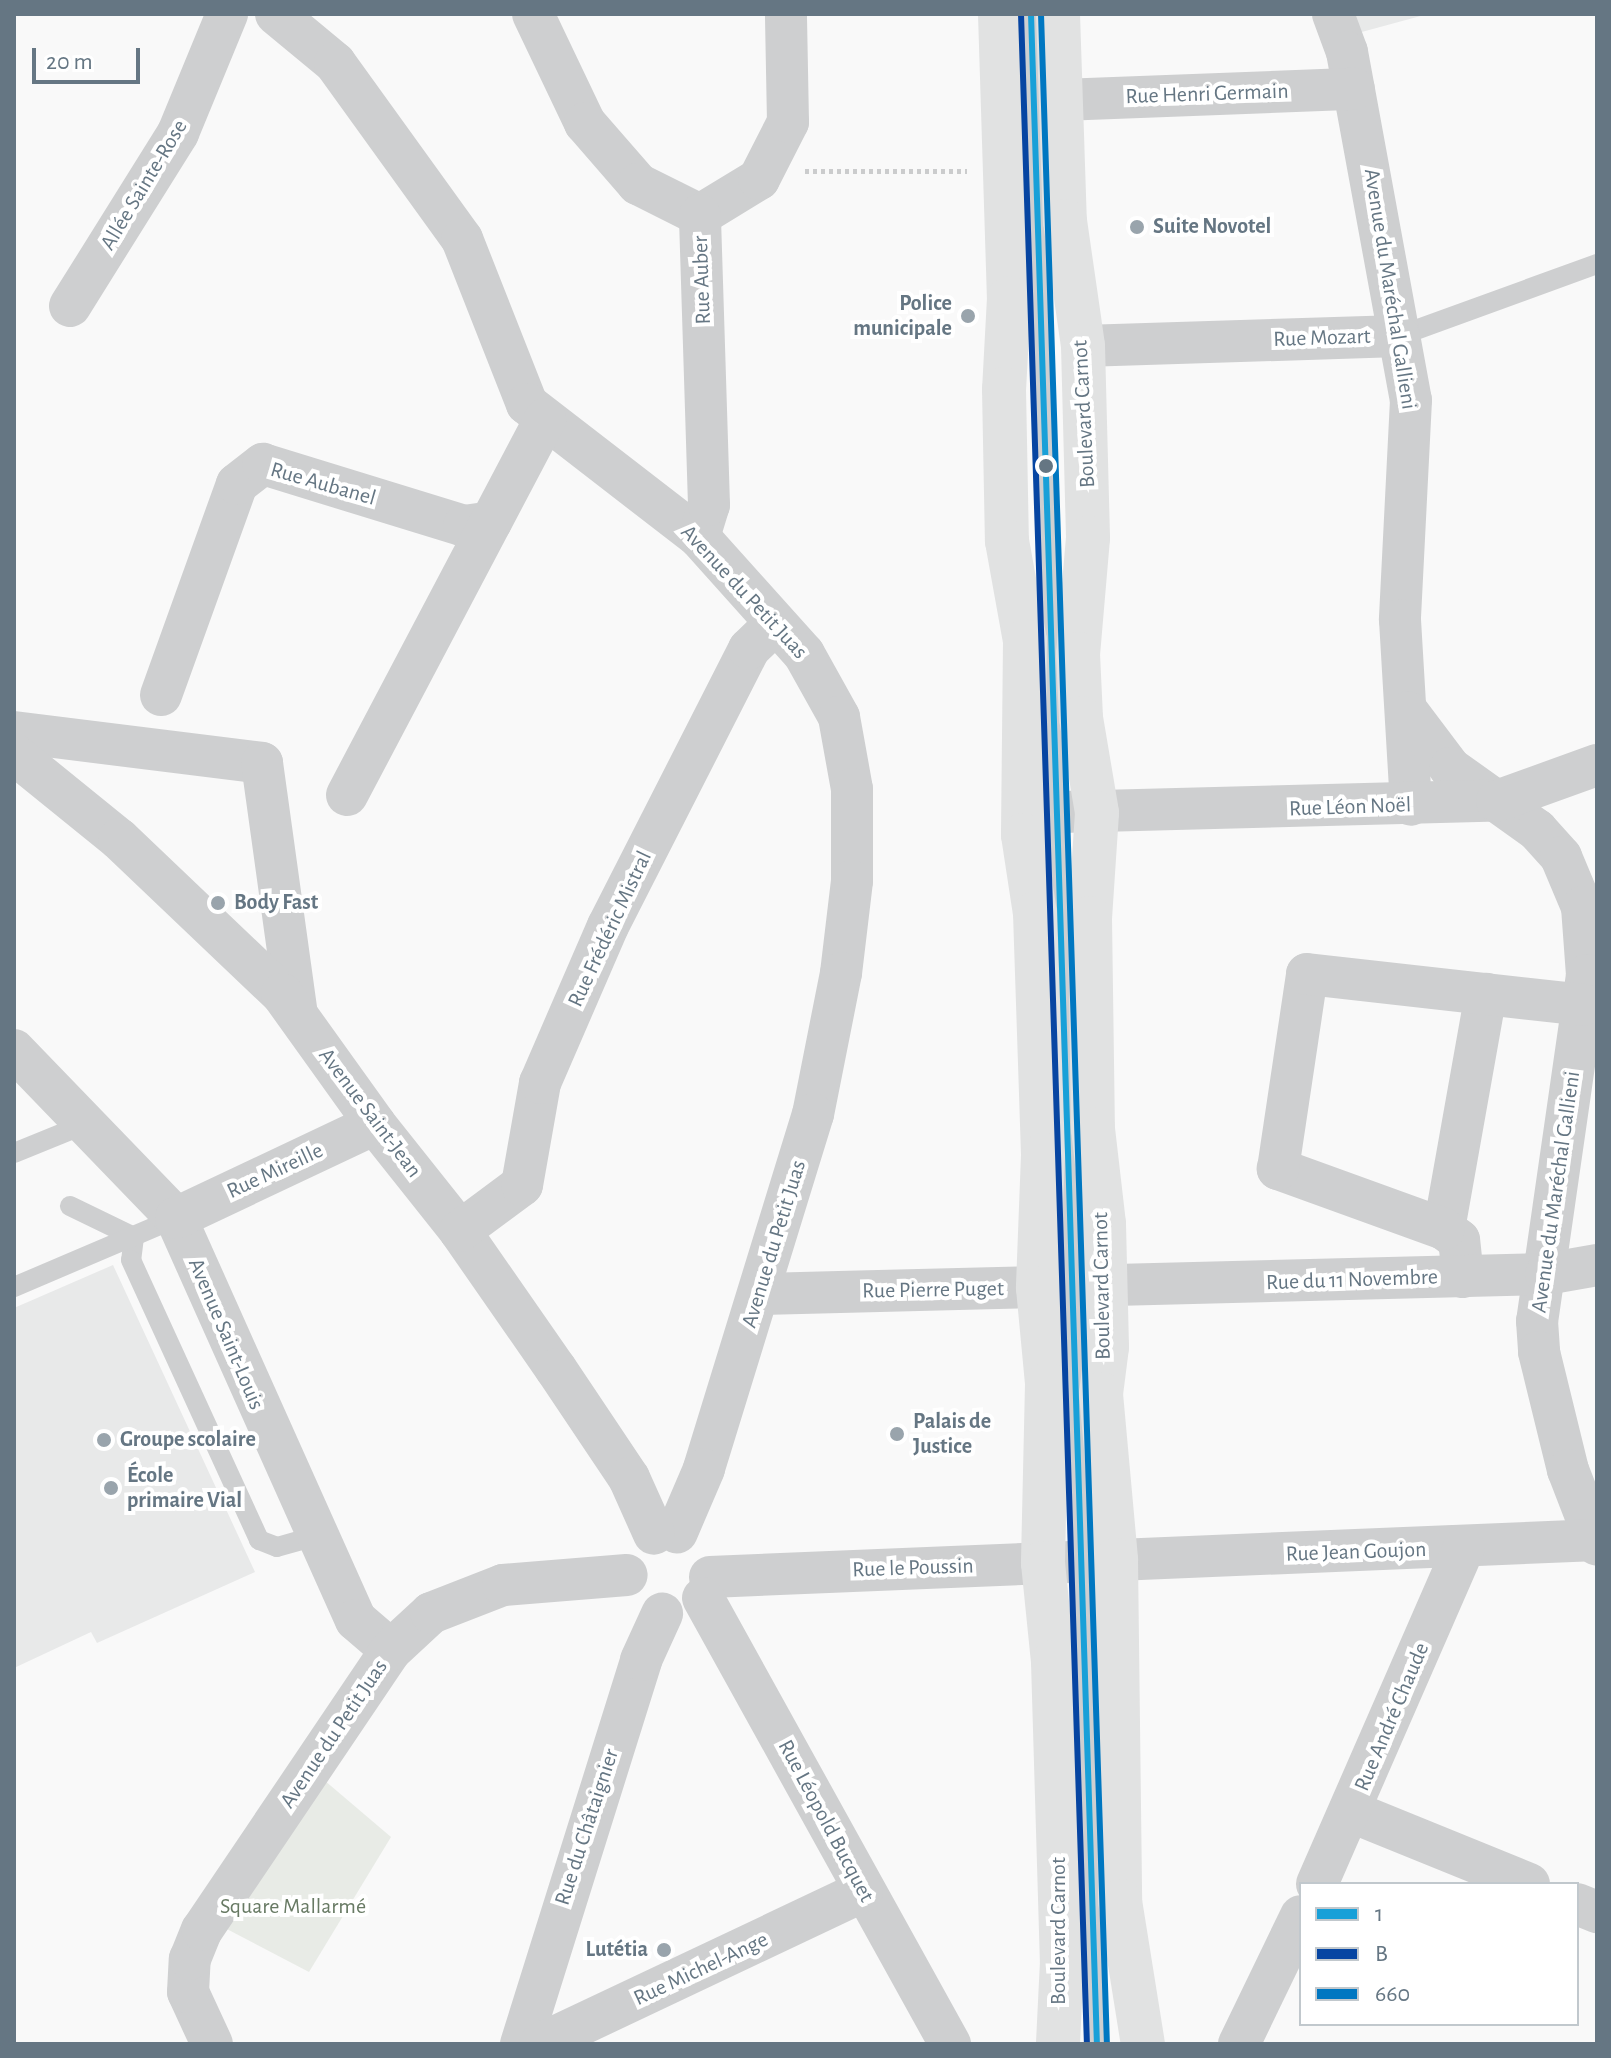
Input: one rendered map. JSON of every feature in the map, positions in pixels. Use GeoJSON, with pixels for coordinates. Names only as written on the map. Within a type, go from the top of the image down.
{"type":"FeatureCollection","features":[{"type":"Feature","properties":{"kind":"main road","name":"Boulevard Carnot"},"geometry":{"type":"LineString","coordinates":[[1000,14],[1006,170],[1007,541],[1059,813],[1090,918],[1093,1098],[1072,1287],[1048,1423],[1080,1561],[1120,1901],[1143,2044]]}},
{"type":"Feature","properties":{"kind":"main road","name":"Boulevard Carnot"},"geometry":{"type":"LineString","coordinates":[[1058,14],[1069,262],[1083,346],[1088,538],[1079,611],[1079,677],[1037,973],[1043,1155],[1072,1287],[1101,1394],[1080,1561],[1053,1662],[1062,1961],[1058,2044]]}},
{"type":"Feature","properties":{"kind":"street","name":"Allée Sainte-Rose"},"geometry":{"type":"LineString","coordinates":[[70,306],[178,133],[227,14]]}},
{"type":"Feature","properties":{"kind":"street","name":"Avenue du Petit Juas"},"geometry":{"type":"LineString","coordinates":[[276,14],[335,63],[462,239],[504,357],[527,404],[699,537],[804,654],[839,717],[852,789],[852,881],[841,973],[813,1114],[704,1469],[666,1533]]}},
{"type":"Feature","properties":{"kind":"street"},"geometry":{"type":"LineString","coordinates":[[533,14],[585,123],[638,184],[700,215]]}},
{"type":"Feature","properties":{"kind":"street","name":"Rue Auber"},"geometry":{"type":"LineString","coordinates":[[699,537],[709,505],[700,215],[759,179],[788,122],[786,14]]}},
{"type":"Feature","properties":{"kind":"street","name":"Avenue du Maréchal Gallieni"},"geometry":{"type":"LineString","coordinates":[[1333,14],[1354,89],[1412,425],[1400,620],[1408,712],[1411,805]]}},
{"type":"Feature","properties":{"kind":"street","name":"Rue Henri Germain"},"geometry":{"type":"LineString","coordinates":[[1061,100],[1354,89]]}},
{"type":"Feature","properties":{"kind":"street","name":"Rue Mozart"},"geometry":{"type":"LineString","coordinates":[[1083,346],[1399,336]]}},
{"type":"Feature","properties":{"kind":"street"},"geometry":{"type":"LineString","coordinates":[[347,795],[545,419]]}},
{"type":"Feature","properties":{"kind":"street","name":"Rue Aubanel"},"geometry":{"type":"LineString","coordinates":[[161,695],[237,484],[263,464],[464,526],[491,522]]}},
{"type":"Feature","properties":{"kind":"street","name":"Rue Frédéric Mistral"},"geometry":{"type":"LineString","coordinates":[[460,1231],[522,1185],[540,1083],[608,926],[749,649],[776,623]]}},
{"type":"Feature","properties":{"kind":"street","name":"Avenue du Maréchal Gallieni"},"geometry":{"type":"LineString","coordinates":[[1408,712],[1450,768],[1537,830],[1574,880],[1585,939],[1583,1005],[1537,1321],[1539,1352],[1568,1470],[1596,1542]]}},
{"type":"Feature","properties":{"kind":"street"},"geometry":{"type":"LineString","coordinates":[[14,732],[262,763],[297,1014]]}},
{"type":"Feature","properties":{"kind":"street","name":"Avenue Saint-Jean"},"geometry":{"type":"LineString","coordinates":[[14,754],[119,839],[282,994],[375,1124],[460,1231],[666,1533]]}},
{"type":"Feature","properties":{"kind":"street","name":"Rue Léon Noël"},"geometry":{"type":"LineString","coordinates":[[1059,813],[1497,801],[1597,765]]}},
{"type":"Feature","properties":{"kind":"street"},"geometry":{"type":"LineString","coordinates":[[1463,1277],[1459,1240],[1444,1229],[1278,1169],[1307,974],[1583,1005]]}},
{"type":"Feature","properties":{"kind":"street"},"geometry":{"type":"LineString","coordinates":[[1444,1229],[1486,994]]}},
{"type":"Feature","properties":{"kind":"street","name":"Avenue Saint-Louis"},"geometry":{"type":"LineString","coordinates":[[14,1050],[176,1218],[356,1620],[391,1650]]}},
{"type":"Feature","properties":{"kind":"street","name":"Rue Mireille"},"geometry":{"type":"LineString","coordinates":[[176,1218],[375,1124]]}},
{"type":"Feature","properties":{"kind":"street","name":"Rue du 11 Novembre"},"geometry":{"type":"LineString","coordinates":[[1072,1287],[1546,1274],[1597,1265]]}},
{"type":"Feature","properties":{"kind":"street","name":"Rue Pierre Puget"},"geometry":{"type":"LineString","coordinates":[[759,1294],[1072,1287]]}},
{"type":"Feature","properties":{"kind":"street"},"geometry":{"type":"LineString","coordinates":[[666,1533],[699,1543],[706,1587],[685,1611],[662,1614],[637,1601],[627,1575],[634,1549],[666,1533]]}},
{"type":"Feature","properties":{"kind":"street","name":"Rue Jean Goujon"},"geometry":{"type":"LineString","coordinates":[[1080,1561],[1596,1542]]}},
{"type":"Feature","properties":{"kind":"street","name":"Rue André Chaude"},"geometry":{"type":"LineString","coordinates":[[1318,1882],[1352,1812],[1464,1548]]}},
{"type":"Feature","properties":{"kind":"street","name":"Rue le Poussin"},"geometry":{"type":"LineString","coordinates":[[706,1587],[1080,1561]]}},
{"type":"Feature","properties":{"kind":"street","name":"Avenue du Petit Juas"},"geometry":{"type":"LineString","coordinates":[[212,2044],[188,1992],[190,1959],[202,1930],[391,1650],[431,1613],[503,1585],[627,1575]]}},
{"type":"Feature","properties":{"kind":"street","name":"Rue Léopold Bucquet"},"geometry":{"type":"LineString","coordinates":[[706,1587],[829,1819],[862,1892],[950,2044]]}},
{"type":"Feature","properties":{"kind":"street","name":"Rue du Châtaignier"},"geometry":{"type":"LineString","coordinates":[[521,2044],[641,1660],[662,1614]]}},
{"type":"Feature","properties":{"kind":"street"},"geometry":{"type":"LineString","coordinates":[[1352,1812],[1524,1882]]}},
{"type":"Feature","properties":{"kind":"street","name":"Rue Michel-Ange"},"geometry":{"type":"LineString","coordinates":[[540,2044],[862,1892]]}},
{"type":"Feature","properties":{"kind":"street"},"geometry":{"type":"LineString","coordinates":[[1239,2044],[1299,1920]]}},
{"type":"Feature","properties":{"kind":"lane"},"geometry":{"type":"LineString","coordinates":[[1031,14],[1059,813]]}},
{"type":"Feature","properties":{"kind":"lane","name":"Rue Mozart"},"geometry":{"type":"LineString","coordinates":[[1399,336],[1597,264]]}},
{"type":"Feature","properties":{"kind":"lane"},"geometry":{"type":"LineString","coordinates":[[14,1153],[85,1124]]}},
{"type":"Feature","properties":{"kind":"lane"},"geometry":{"type":"LineString","coordinates":[[70,1206],[134,1237]]}},
{"type":"Feature","properties":{"kind":"lane"},"geometry":{"type":"LineString","coordinates":[[14,1287],[176,1218]]}},
{"type":"Feature","properties":{"kind":"lane"},"geometry":{"type":"LineString","coordinates":[[134,1237],[131,1260],[259,1540],[277,1547],[316,1536]]}},
{"type":"Feature","properties":{"kind":"lane"},"geometry":{"type":"LineString","coordinates":[[1080,1561],[1097,2044]]}},
{"type":"Feature","properties":{"kind":"path"},"geometry":{"type":"LineString","coordinates":[[804,171],[1006,170]]}},
{"type":"Feature","properties":{"kind":"shaded area"},"geometry":{"type":"Polygon","coordinates":[[[1352,14],[1428,14],[1358,33],[1352,14]]]}},
{"type":"Feature","properties":{"kind":"shaded area","name":"Groupe scolaire"},"geometry":{"type":"Polygon","coordinates":[[[113,1265],[255,1572],[97,1643],[91,1632],[14,1668],[14,1308],[113,1265]]]}},
{"type":"Feature","properties":{"kind":"green space","name":"Square Mallarmé"},"geometry":{"type":"Polygon","coordinates":[[[324,1780],[391,1837],[309,1972],[223,1927],[324,1780]]]}},
{"type":"Feature","properties":{"kind":"transit line","name":"B"},"geometry":{"type":"LineString","coordinates":[[1021,14],[1087,2044]]}},
{"type":"Feature","properties":{"kind":"transit line","name":"1"},"geometry":{"type":"LineString","coordinates":[[1031,14],[1097,2044]]}},
{"type":"Feature","properties":{"kind":"transit line","name":"660"},"geometry":{"type":"LineString","coordinates":[[1041,14],[1107,2044]]}},
{"type":"Feature","properties":{"kind":"place","name":"Suite Novotel"},"geometry":{"type":"Point","coordinates":[1137,227]}},
{"type":"Feature","properties":{"kind":"place","name":"Police municipale"},"geometry":{"type":"Point","coordinates":[968,316]}},
{"type":"Feature","properties":{"kind":"place","name":"Body Fast"},"geometry":{"type":"Point","coordinates":[218,903]}},
{"type":"Feature","properties":{"kind":"place","name":"Palais de Justice"},"geometry":{"type":"Point","coordinates":[897,1434]}},
{"type":"Feature","properties":{"kind":"place","name":"Groupe scolaire"},"geometry":{"type":"Point","coordinates":[104,1440]}},
{"type":"Feature","properties":{"kind":"place","name":"École primaire Vial"},"geometry":{"type":"Point","coordinates":[111,1488]}},
{"type":"Feature","properties":{"kind":"place","name":"Lutétia"},"geometry":{"type":"Point","coordinates":[664,1950]}}]}
